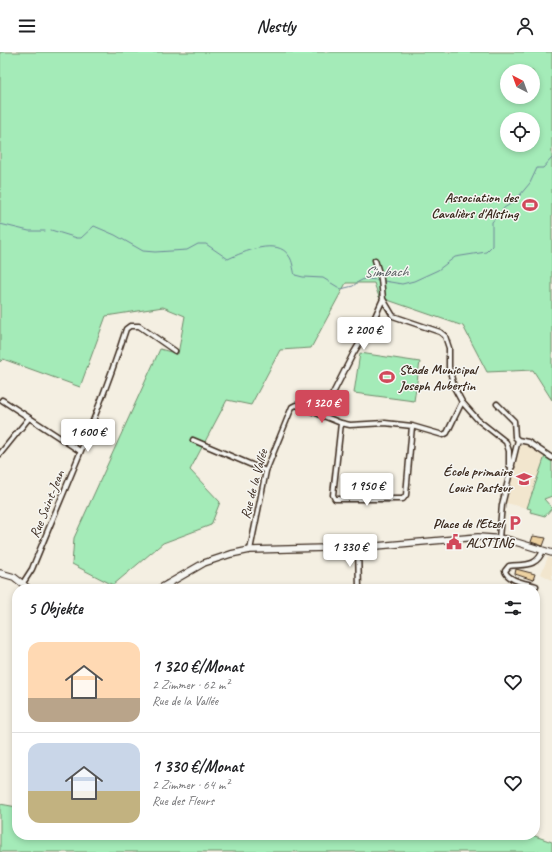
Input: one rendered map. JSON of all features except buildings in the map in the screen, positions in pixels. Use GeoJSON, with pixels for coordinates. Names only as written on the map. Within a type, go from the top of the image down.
{"type":"FeatureCollection","features":[{"type":"Feature","properties":{"kind":"main road"},"geometry":{"type":"LineString","coordinates":[[167,584],[204,563],[231,554],[250,550],[358,547],[478,536],[499,538],[551,551]]}},
{"type":"Feature","properties":{"kind":"main road"},"geometry":{"type":"LineString","coordinates":[[0,573],[23,583]]}},
{"type":"Feature","properties":{"kind":"street"},"geometry":{"type":"LineString","coordinates":[[375,260],[381,280],[383,299],[393,316],[440,332],[445,336],[449,348],[449,367],[454,387],[462,402],[478,420],[506,442],[509,451],[509,465],[512,467]]}},
{"type":"Feature","properties":{"kind":"street"},"geometry":{"type":"LineString","coordinates":[[322,415],[383,299]]}},
{"type":"Feature","properties":{"kind":"street","name":"Rue Saint-Jean"},"geometry":{"type":"LineString","coordinates":[[23,583],[32,569],[80,451],[114,366],[126,329],[130,326],[139,326],[175,351]]}},
{"type":"Feature","properties":{"kind":"street"},"geometry":{"type":"LineString","coordinates":[[2,400],[80,451]]}},
{"type":"Feature","properties":{"kind":"street","name":"Rue de la Vallée"},"geometry":{"type":"LineString","coordinates":[[250,550],[266,471],[292,407],[296,405],[340,423],[385,423],[412,426],[443,435],[447,433],[462,402]]}},
{"type":"Feature","properties":{"kind":"street"},"geometry":{"type":"LineString","coordinates":[[497,404],[514,421],[515,437],[518,440],[528,442],[552,458]]}},
{"type":"Feature","properties":{"kind":"street"},"geometry":{"type":"LineString","coordinates":[[0,454],[29,418]]}},
{"type":"Feature","properties":{"kind":"street"},"geometry":{"type":"LineString","coordinates":[[340,423],[333,495],[335,499],[403,499],[406,495],[412,426]]}},
{"type":"Feature","properties":{"kind":"street"},"geometry":{"type":"LineString","coordinates":[[193,440],[266,471]]}},
{"type":"Feature","properties":{"kind":"street"},"geometry":{"type":"LineString","coordinates":[[499,538],[502,505],[518,440]]}},
{"type":"Feature","properties":{"kind":"street"},"geometry":{"type":"LineString","coordinates":[[358,547],[359,584]]}},
{"type":"Feature","properties":{"kind":"street"},"geometry":{"type":"LineString","coordinates":[[530,584],[507,576],[505,571],[509,566],[522,566],[530,564],[538,558],[543,550]]}},
{"type":"Feature","properties":{"kind":"shaded area","name":"École primaire Louis Pasteur"},"geometry":{"type":"Polygon","coordinates":[[[524,444],[545,456],[527,508],[506,503],[520,446],[524,444]]]}},
{"type":"Feature","properties":{"kind":"shaded area"},"geometry":{"type":"Polygon","coordinates":[[[548,557],[552,559],[552,580],[541,574],[548,557]]]}},
{"type":"Feature","properties":{"kind":"green space"},"geometry":{"type":"Polygon","coordinates":[[[0,52],[552,52],[552,400],[533,370],[487,372],[463,326],[379,297],[374,283],[346,283],[311,348],[280,350],[251,405],[227,400],[190,470],[220,502],[211,525],[163,543],[114,584],[111,584],[72,564],[74,538],[160,349],[178,354],[185,316],[163,307],[106,316],[80,387],[3,359],[0,362],[0,52]]]}},
{"type":"Feature","properties":{"kind":"green space","name":"Stade Municipal Joseph Aubertin"},"geometry":{"type":"Polygon","coordinates":[[[360,353],[420,362],[414,401],[354,393],[360,353]]]}},
{"type":"Feature","properties":{"kind":"green space"},"geometry":{"type":"Polygon","coordinates":[[[545,456],[552,461],[552,496],[544,499],[552,508],[545,516],[530,512],[531,509],[527,508],[545,456]]]}},
{"type":"Feature","properties":{"kind":"green space"},"geometry":{"type":"Polygon","coordinates":[[[0,804],[12,806],[12,840],[540,840],[540,838],[552,842],[552,852],[0,852],[0,804]]]}},
{"type":"Feature","properties":{"kind":"waterway","name":"Simbach"},"geometry":{"type":"LineString","coordinates":[[384,281],[402,284],[414,281],[438,270],[455,257],[486,252],[492,246],[492,222],[504,208],[515,201],[530,183],[537,168],[543,168],[552,158]]}},
{"type":"Feature","properties":{"kind":"waterway","name":"Simbach"},"geometry":{"type":"LineString","coordinates":[[0,224],[29,231],[45,231]]}},
{"type":"Feature","properties":{"kind":"waterway","name":"Simbach"},"geometry":{"type":"LineString","coordinates":[[51,230],[81,238],[94,226],[115,235],[143,251],[155,252],[187,250],[198,244],[206,244],[228,259],[251,250],[277,247],[284,250],[290,258],[295,275],[323,278],[341,289],[353,286],[364,279],[380,280]]}},
{"type":"Feature","properties":{"kind":"place","name":"Association des Cavalièrs d'Alsting"},"geometry":{"type":"Point","coordinates":[530,205]}},
{"type":"Feature","properties":{"kind":"place","name":"Stade Municipal Joseph Aubertin"},"geometry":{"type":"Point","coordinates":[387,377]}},
{"type":"Feature","properties":{"kind":"place","name":"École primaire Louis Pasteur"},"geometry":{"type":"Point","coordinates":[524,479]}},
{"type":"Feature","properties":{"kind":"place","name":"Place de l'Etzel"},"geometry":{"type":"Point","coordinates":[515,523]}},
{"type":"Feature","properties":{"kind":"place","name":"ALSTING"},"geometry":{"type":"Point","coordinates":[454,542]}}]}
